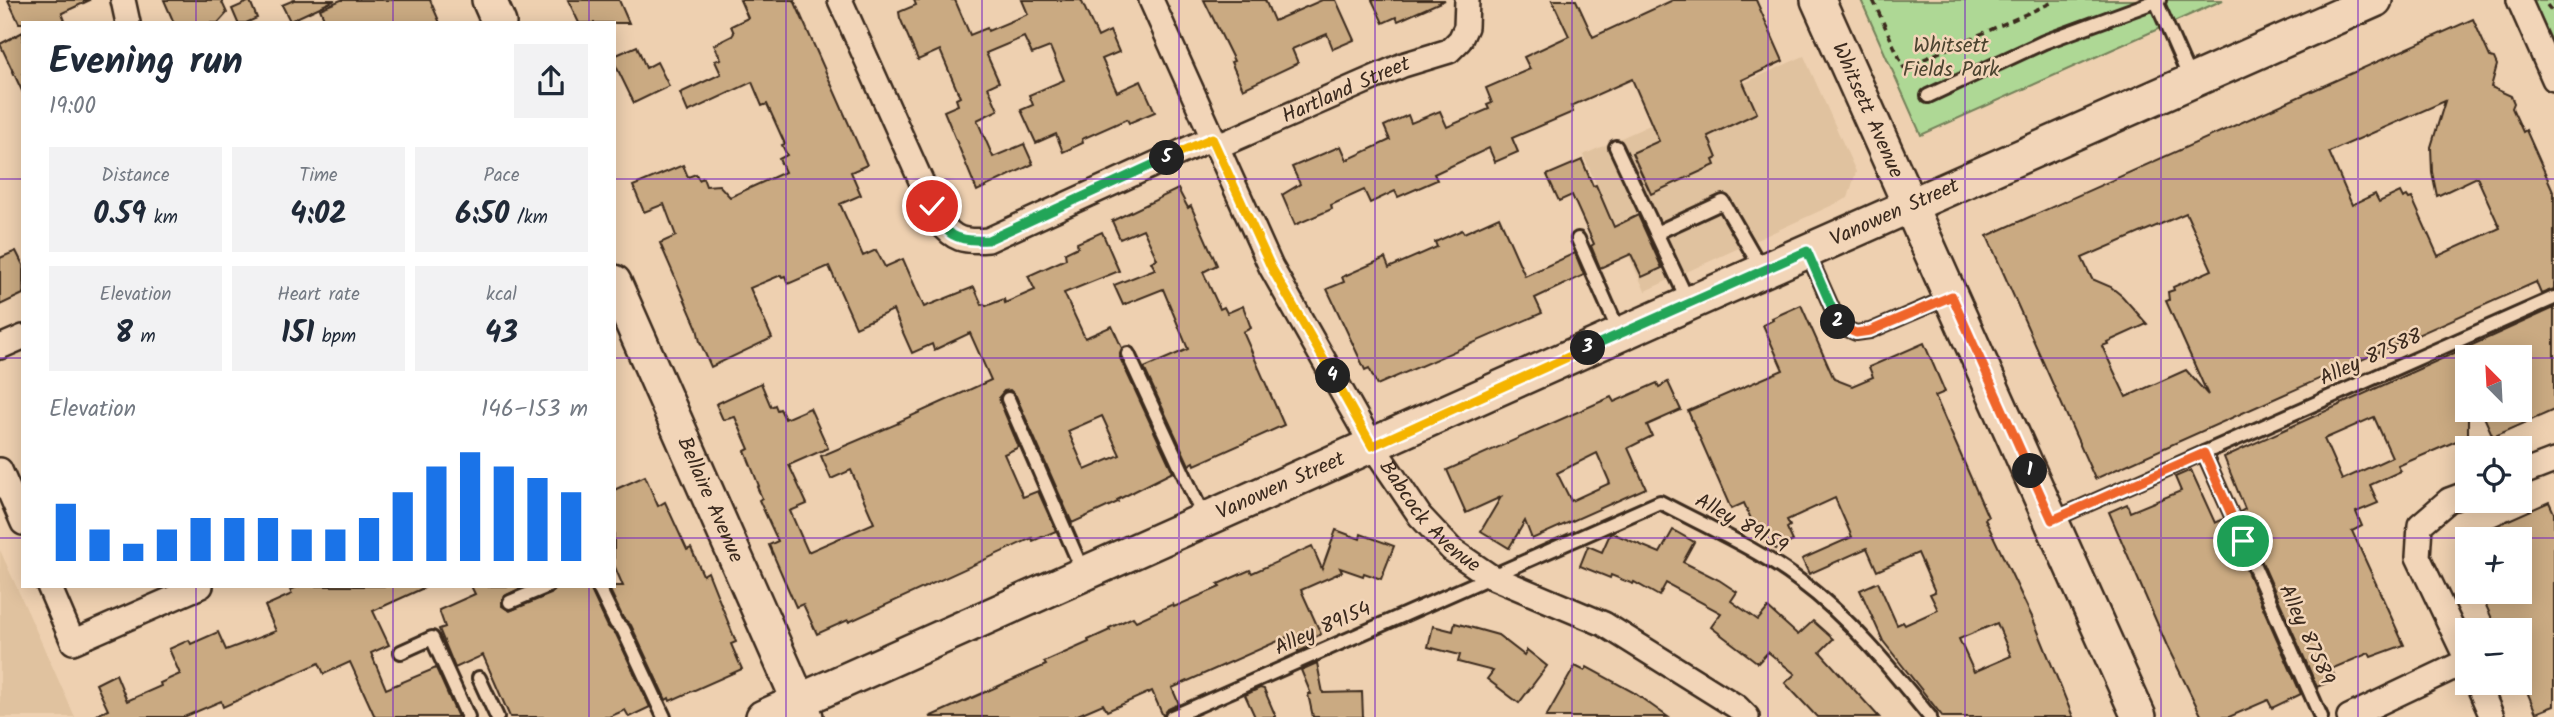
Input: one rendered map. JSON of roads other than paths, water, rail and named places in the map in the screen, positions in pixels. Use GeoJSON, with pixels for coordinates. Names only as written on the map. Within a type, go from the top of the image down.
{"type":"FeatureCollection","features":[{"type":"Feature","properties":{"kind":"main road"},"geometry":{"type":"LineString","coordinates":[[489,0],[498,21]]}},
{"type":"Feature","properties":{"kind":"main road","name":"Whitsett Avenue"},"geometry":{"type":"LineString","coordinates":[[1818,0],[2139,717]]}},
{"type":"Feature","properties":{"kind":"main road","name":"Vanowen Street"},"geometry":{"type":"LineString","coordinates":[[763,717],[803,709],[1084,574],[2375,0]]}},
{"type":"Feature","properties":{"kind":"main road","name":"Bellaire Avenue"},"geometry":{"type":"LineString","coordinates":[[616,287],[803,709]]}},
{"type":"Feature","properties":{"kind":"street"},"geometry":{"type":"LineString","coordinates":[[123,0],[128,21]]}},
{"type":"Feature","properties":{"kind":"street","name":"Hartland Street"},"geometry":{"type":"LineString","coordinates":[[840,0],[939,221],[949,234],[959,239],[988,240],[1214,142],[1403,65],[1449,51],[1460,40],[1466,27],[1467,0]]}},
{"type":"Feature","properties":{"kind":"street","name":"Babcock Avenue"},"geometry":{"type":"LineString","coordinates":[[1151,0],[1271,267],[1372,446],[1420,516],[1452,550],[1490,576],[1604,624],[1737,707],[1747,717]]}},
{"type":"Feature","properties":{"kind":"street"},"geometry":{"type":"LineString","coordinates":[[2519,0],[2554,79]]}},
{"type":"Feature","properties":{"kind":"street"},"geometry":{"type":"LineString","coordinates":[[0,347],[21,338]]}},
{"type":"Feature","properties":{"kind":"street"},"geometry":{"type":"LineString","coordinates":[[2532,471],[2552,467]]}},
{"type":"Feature","properties":{"kind":"street"},"geometry":{"type":"LineString","coordinates":[[0,470],[21,518]]}},
{"type":"Feature","properties":{"kind":"street"},"geometry":{"type":"LineString","coordinates":[[2455,498],[2420,525],[2418,557],[2455,636]]}},
{"type":"Feature","properties":{"kind":"street"},"geometry":{"type":"LineString","coordinates":[[50,588],[73,642],[196,588]]}},
{"type":"Feature","properties":{"kind":"street"},"geometry":{"type":"LineString","coordinates":[[2349,717],[2455,667]]}},
{"type":"Feature","properties":{"kind":"street"},"geometry":{"type":"LineString","coordinates":[[2482,695],[2491,717]]}},
{"type":"Feature","properties":{"kind":"lane"},"geometry":{"type":"LineString","coordinates":[[1928,96],[2044,42],[2158,1],[2192,81]]}},
{"type":"Feature","properties":{"kind":"lane"},"geometry":{"type":"LineString","coordinates":[[1616,147],[1690,303]]}},
{"type":"Feature","properties":{"kind":"lane"},"geometry":{"type":"LineString","coordinates":[[1656,233],[1723,202],[1763,271]]}},
{"type":"Feature","properties":{"kind":"lane"},"geometry":{"type":"LineString","coordinates":[[1578,239],[1620,334]]}},
{"type":"Feature","properties":{"kind":"lane"},"geometry":{"type":"LineString","coordinates":[[1807,251],[1840,326],[1856,333],[1870,331],[1952,296]]}},
{"type":"Feature","properties":{"kind":"lane","name":"Alley 87588"},"geometry":{"type":"LineString","coordinates":[[2052,520],[2554,299]]}},
{"type":"Feature","properties":{"kind":"lane"},"geometry":{"type":"LineString","coordinates":[[1128,354],[1205,521]]}},
{"type":"Feature","properties":{"kind":"lane"},"geometry":{"type":"LineString","coordinates":[[1008,399],[1084,574]]}},
{"type":"Feature","properties":{"kind":"lane","name":"Alley 87589"},"geometry":{"type":"LineString","coordinates":[[2204,453],[2321,717]]}},
{"type":"Feature","properties":{"kind":"lane","name":"Alley 89159"},"geometry":{"type":"LineString","coordinates":[[1490,576],[1660,502],[1775,563],[1803,583],[1876,650],[1930,717]]}},
{"type":"Feature","properties":{"kind":"lane","name":"Alley 89154"},"geometry":{"type":"LineString","coordinates":[[1172,717],[1490,576]]}},
{"type":"Feature","properties":{"kind":"lane"},"geometry":{"type":"LineString","coordinates":[[510,602],[543,588]]}},
{"type":"Feature","properties":{"kind":"lane"},"geometry":{"type":"LineString","coordinates":[[599,588],[616,623],[623,629],[640,661],[664,717]]}},
{"type":"Feature","properties":{"kind":"lane"},"geometry":{"type":"LineString","coordinates":[[401,652],[432,638],[468,717]]}},
{"type":"Feature","properties":{"kind":"lane"},"geometry":{"type":"LineString","coordinates":[[478,678],[496,717]]}},
{"type":"Feature","properties":{"kind":"park label","name":"Whitsett Fields Park"},"geometry":{"type":"Point","coordinates":[1951,58]}}]}
